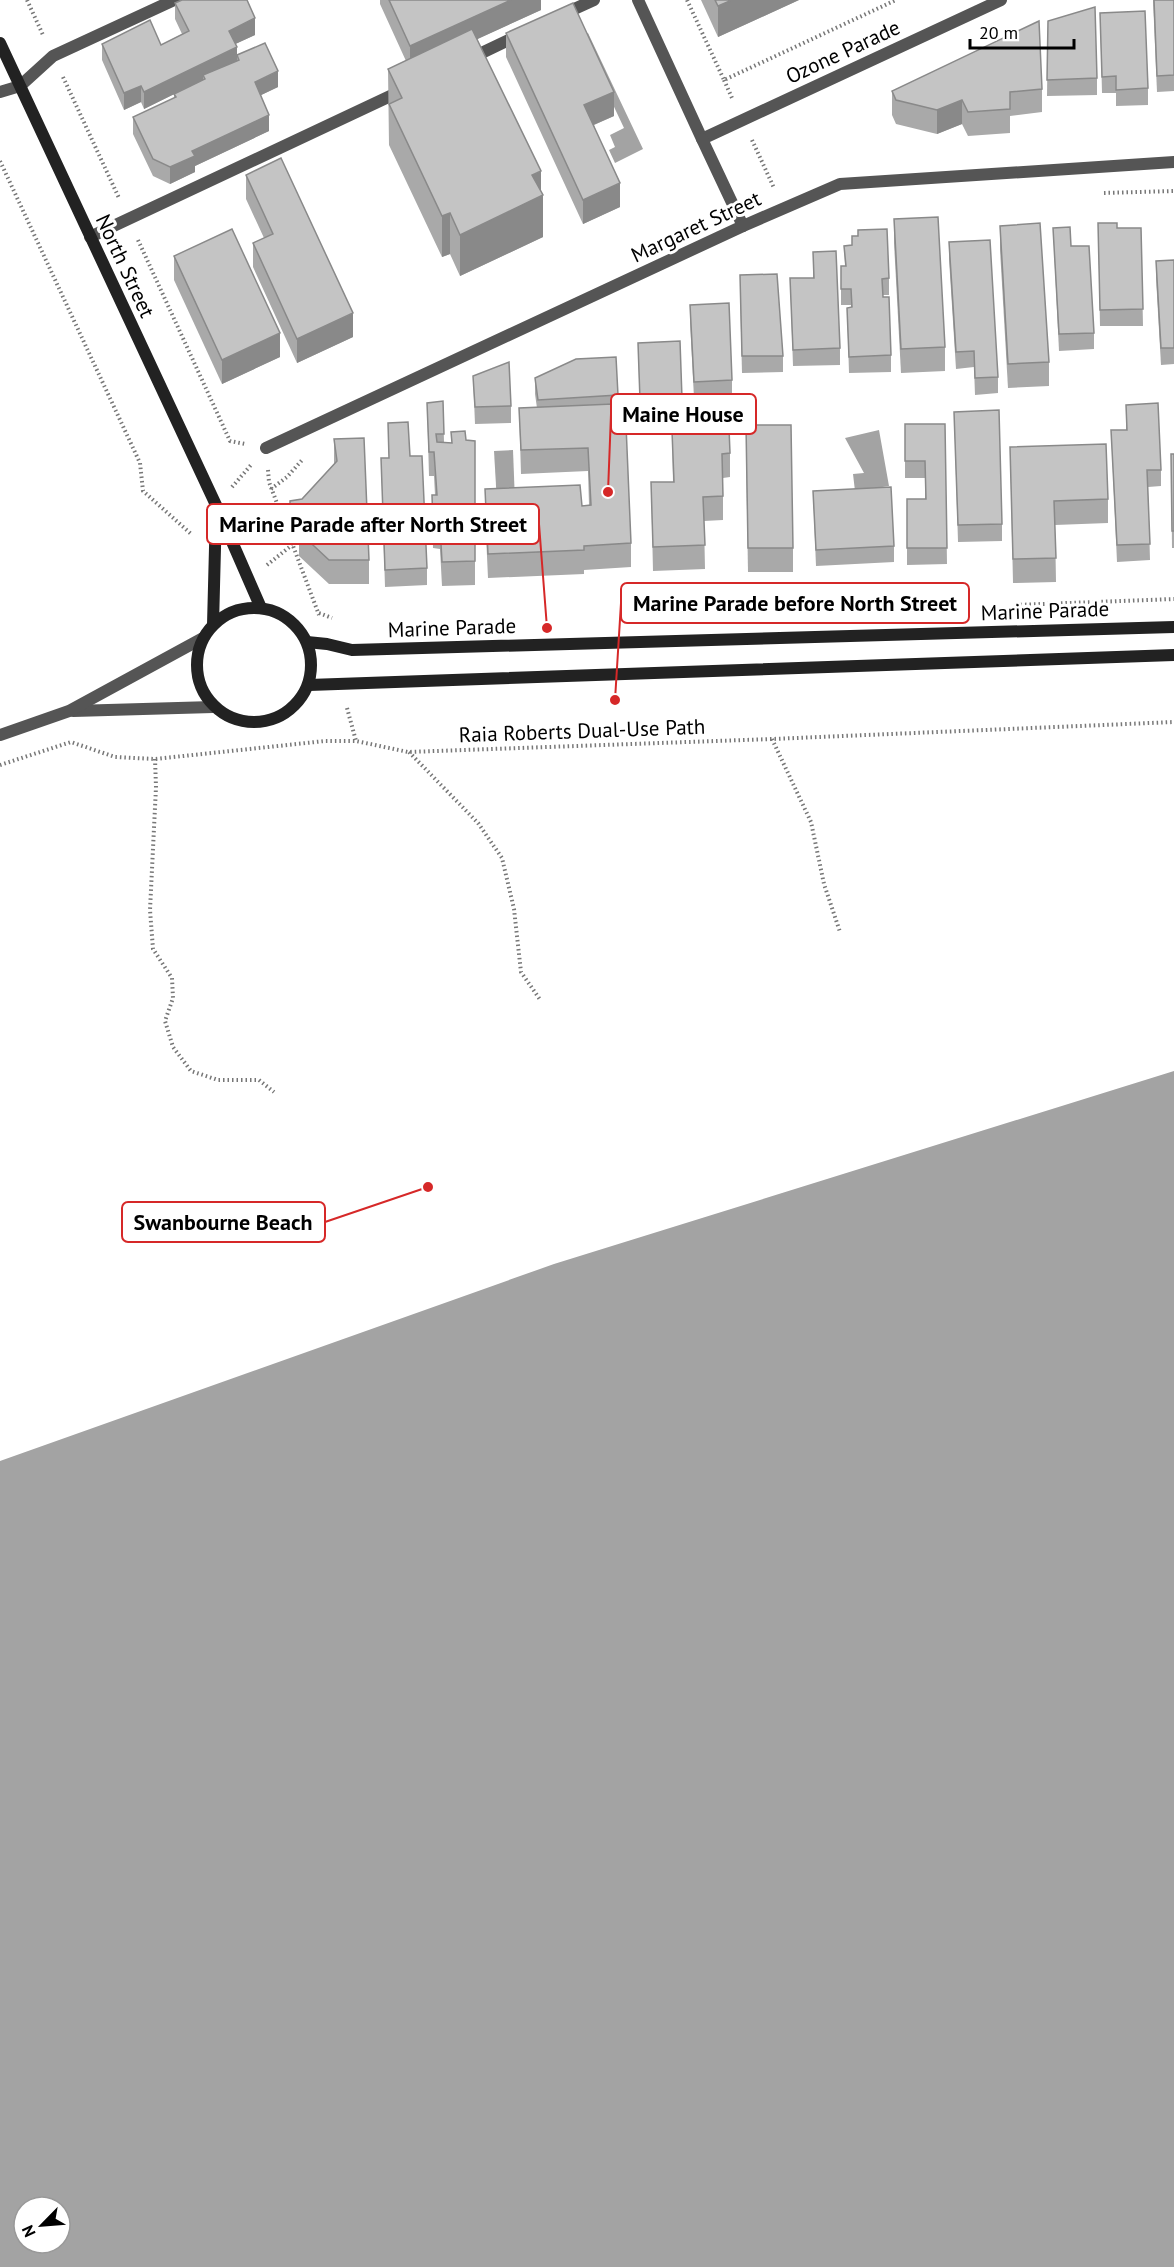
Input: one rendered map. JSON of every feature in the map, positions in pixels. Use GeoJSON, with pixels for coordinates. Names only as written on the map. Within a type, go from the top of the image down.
{"type":"FeatureCollection","features":[{"type":"Feature","properties":{"kind":"street"},"geometry":{"type":"LineString","coordinates":[[0,92],[20,86],[53,56],[174,0]]}},
{"type":"Feature","properties":{"kind":"street"},"geometry":{"type":"LineString","coordinates":[[550,20],[594,0]]}},
{"type":"Feature","properties":{"kind":"street"},"geometry":{"type":"LineString","coordinates":[[638,0],[743,226]]}},
{"type":"Feature","properties":{"kind":"street","name":"Ozone Parade"},"geometry":{"type":"LineString","coordinates":[[702,139],[1001,0]]}},
{"type":"Feature","properties":{"kind":"street"},"geometry":{"type":"LineString","coordinates":[[453,66],[529,31]]}},
{"type":"Feature","properties":{"kind":"street","name":"North Street"},"geometry":{"type":"LineString","coordinates":[[0,43],[216,505],[261,608]]}},
{"type":"Feature","properties":{"kind":"street"},"geometry":{"type":"LineString","coordinates":[[90,237],[410,87]]}},
{"type":"Feature","properties":{"kind":"street","name":"Margaret Street"},"geometry":{"type":"LineString","coordinates":[[266,448],[743,226],[840,184],[1174,162]]}},
{"type":"Feature","properties":{"kind":"street","name":"North Street"},"geometry":{"type":"LineString","coordinates":[[213,625],[216,505]]}},
{"type":"Feature","properties":{"kind":"street"},"geometry":{"type":"LineString","coordinates":[[261,608],[280,613],[296,625],[307,642],[311,663],[309,685],[299,702],[285,714],[266,721],[247,722],[228,717],[213,707],[202,689],[196,670],[203,638],[213,625],[226,615],[241,609],[261,608]]}},
{"type":"Feature","properties":{"kind":"street","name":"Marine Parade"},"geometry":{"type":"LineString","coordinates":[[307,642],[352,650],[1174,627]]}},
{"type":"Feature","properties":{"kind":"street"},"geometry":{"type":"LineString","coordinates":[[0,735],[69,711],[203,638]]}},
{"type":"Feature","properties":{"kind":"street"},"geometry":{"type":"LineString","coordinates":[[309,685],[1174,655]]}},
{"type":"Feature","properties":{"kind":"street"},"geometry":{"type":"LineString","coordinates":[[69,711],[213,707]]}},
{"type":"Feature","properties":{"kind":"path"},"geometry":{"type":"LineString","coordinates":[[687,0],[724,80],[896,0]]}},
{"type":"Feature","properties":{"kind":"path"},"geometry":{"type":"LineString","coordinates":[[0,161],[140,463],[143,491],[196,539]]}},
{"type":"Feature","properties":{"kind":"path"},"geometry":{"type":"LineString","coordinates":[[216,505],[266,448]]}},
{"type":"Feature","properties":{"kind":"path"},"geometry":{"type":"LineString","coordinates":[[266,448],[269,482],[321,619]]}},
{"type":"Feature","properties":{"kind":"path"},"geometry":{"type":"LineString","coordinates":[[248,579],[292,545]]}},
{"type":"Feature","properties":{"kind":"path"},"geometry":{"type":"LineString","coordinates":[[346,702],[356,741]]}},
{"type":"Feature","properties":{"kind":"path","name":"Raia Roberts Dual-Use Path"},"geometry":{"type":"LineString","coordinates":[[0,765],[71,742],[115,757],[155,759],[324,741],[356,741],[408,752],[1174,722]]}},
{"type":"Feature","properties":{"kind":"path"},"geometry":{"type":"LineString","coordinates":[[772,739],[811,822],[824,884],[840,932]]}},
{"type":"Feature","properties":{"kind":"path"},"geometry":{"type":"LineString","coordinates":[[408,752],[478,823],[502,858],[514,909],[521,972],[541,1001]]}},
{"type":"Feature","properties":{"kind":"path"},"geometry":{"type":"LineString","coordinates":[[155,759],[156,787],[150,910],[153,950],[172,978],[173,998],[165,1021],[173,1047],[191,1071],[218,1080],[259,1080],[274,1092]]}},
{"type":"Feature","properties":{"kind":"shaded area"},"geometry":{"type":"Polygon","coordinates":[[[588,33],[643,149],[615,163],[609,150],[615,147],[610,135],[624,128],[581,37],[588,33]]]}},
{"type":"Feature","properties":{"kind":"shaded area"},"geometry":{"type":"Polygon","coordinates":[[[879,430],[889,486],[855,491],[853,474],[864,473],[845,438],[879,430]]]}},
{"type":"Feature","properties":{"kind":"shaded area"},"geometry":{"type":"Polygon","coordinates":[[[513,450],[515,502],[497,503],[494,451],[513,450]]]}},
{"type":"Feature","properties":{"kind":"shaded area"},"geometry":{"type":"Polygon","coordinates":[[[1174,1071],[1174,2267],[0,2267],[0,1461],[554,1264],[1174,1071]]]}},
{"type":"Feature","properties":{"kind":"building"},"geometry":{"type":"Polygon","coordinates":[[[182,0],[247,0],[255,18],[229,31],[237,47],[144,92],[141,86],[124,93],[102,44],[150,20],[161,45],[189,31],[175,3],[182,0]]]}},
{"type":"Feature","properties":{"kind":"building"},"geometry":{"type":"Polygon","coordinates":[[[389,0],[511,0],[410,46],[389,0]]]}},
{"type":"Feature","properties":{"kind":"building"},"geometry":{"type":"Polygon","coordinates":[[[715,0],[732,0],[718,6],[715,0]]]}},
{"type":"Feature","properties":{"kind":"building"},"geometry":{"type":"Polygon","coordinates":[[[1154,0],[1174,0],[1174,75],[1157,76],[1154,0]]]}},
{"type":"Feature","properties":{"kind":"building"},"geometry":{"type":"Polygon","coordinates":[[[573,3],[614,92],[584,105],[620,183],[583,200],[506,33],[573,3]]]}},
{"type":"Feature","properties":{"kind":"building"},"geometry":{"type":"Polygon","coordinates":[[[1095,7],[1097,78],[1047,80],[1048,21],[1095,7]]]}},
{"type":"Feature","properties":{"kind":"building"},"geometry":{"type":"Polygon","coordinates":[[[1145,11],[1148,88],[1116,90],[1116,76],[1102,77],[1100,13],[1145,11]]]}},
{"type":"Feature","properties":{"kind":"building"},"geometry":{"type":"Polygon","coordinates":[[[1039,21],[1042,89],[1010,92],[1010,109],[968,112],[962,100],[937,110],[896,100],[892,91],[1039,21]]]}},
{"type":"Feature","properties":{"kind":"building"},"geometry":{"type":"Polygon","coordinates":[[[472,29],[541,171],[532,175],[543,195],[460,235],[450,213],[442,216],[389,104],[402,98],[388,69],[472,29]]]}},
{"type":"Feature","properties":{"kind":"building"},"geometry":{"type":"Polygon","coordinates":[[[265,43],[278,71],[255,82],[269,115],[192,151],[195,156],[170,167],[153,159],[133,117],[176,97],[174,94],[205,79],[203,75],[239,60],[237,55],[265,43]]]}},
{"type":"Feature","properties":{"kind":"building"},"geometry":{"type":"Polygon","coordinates":[[[281,158],[353,313],[297,339],[253,243],[273,234],[246,175],[281,158]]]}},
{"type":"Feature","properties":{"kind":"building"},"geometry":{"type":"Polygon","coordinates":[[[938,217],[945,347],[901,349],[894,219],[938,217]]]}},
{"type":"Feature","properties":{"kind":"building"},"geometry":{"type":"Polygon","coordinates":[[[1040,223],[1049,362],[1008,364],[1000,226],[1040,223]]]}},
{"type":"Feature","properties":{"kind":"building"},"geometry":{"type":"Polygon","coordinates":[[[1098,223],[1117,223],[1117,228],[1141,228],[1143,309],[1100,310],[1098,223]]]}},
{"type":"Feature","properties":{"kind":"building"},"geometry":{"type":"Polygon","coordinates":[[[1070,227],[1071,246],[1089,246],[1094,333],[1059,334],[1053,228],[1070,227]]]}},
{"type":"Feature","properties":{"kind":"building"},"geometry":{"type":"Polygon","coordinates":[[[232,229],[280,333],[222,360],[174,256],[232,229]]]}},
{"type":"Feature","properties":{"kind":"building"},"geometry":{"type":"Polygon","coordinates":[[[887,229],[889,278],[882,279],[883,297],[889,297],[891,355],[849,357],[847,308],[852,307],[851,289],[841,289],[841,266],[846,266],[844,246],[852,245],[852,236],[858,236],[858,230],[887,229]]]}},
{"type":"Feature","properties":{"kind":"building"},"geometry":{"type":"Polygon","coordinates":[[[990,240],[998,377],[975,378],[974,351],[956,352],[949,242],[990,240]]]}},
{"type":"Feature","properties":{"kind":"building"},"geometry":{"type":"Polygon","coordinates":[[[836,251],[840,348],[793,350],[790,278],[814,278],[813,252],[836,251]]]}},
{"type":"Feature","properties":{"kind":"building"},"geometry":{"type":"Polygon","coordinates":[[[1174,260],[1174,348],[1161,348],[1156,261],[1174,260]]]}},
{"type":"Feature","properties":{"kind":"building"},"geometry":{"type":"Polygon","coordinates":[[[777,274],[783,356],[742,356],[740,275],[777,274]]]}},
{"type":"Feature","properties":{"kind":"building"},"geometry":{"type":"Polygon","coordinates":[[[729,303],[732,380],[694,382],[690,305],[729,303]]]}},
{"type":"Feature","properties":{"kind":"building"},"geometry":{"type":"Polygon","coordinates":[[[680,341],[682,398],[640,400],[638,343],[680,341]]]}},
{"type":"Feature","properties":{"kind":"building"},"geometry":{"type":"Polygon","coordinates":[[[616,357],[618,395],[538,400],[535,378],[576,359],[616,357]]]}},
{"type":"Feature","properties":{"kind":"building"},"geometry":{"type":"Polygon","coordinates":[[[509,362],[511,406],[475,407],[473,376],[509,362]]]}},
{"type":"Feature","properties":{"kind":"building"},"geometry":{"type":"Polygon","coordinates":[[[443,401],[444,434],[436,434],[437,442],[452,443],[451,432],[465,431],[466,440],[475,441],[475,561],[442,562],[440,525],[433,525],[432,495],[437,495],[434,452],[429,452],[427,403],[443,401]]]}},
{"type":"Feature","properties":{"kind":"building"},"geometry":{"type":"Polygon","coordinates":[[[1158,403],[1161,470],[1147,470],[1150,544],[1117,545],[1111,430],[1127,430],[1126,405],[1158,403]]]}},
{"type":"Feature","properties":{"kind":"building"},"geometry":{"type":"Polygon","coordinates":[[[613,404],[614,425],[626,425],[631,543],[584,546],[584,550],[488,554],[485,489],[580,485],[582,506],[591,505],[588,448],[521,450],[519,408],[613,404]]]}},
{"type":"Feature","properties":{"kind":"building"},"geometry":{"type":"Polygon","coordinates":[[[728,404],[730,453],[722,454],[723,496],[703,497],[705,545],[653,547],[651,482],[674,482],[672,431],[681,431],[680,406],[728,404]]]}},
{"type":"Feature","properties":{"kind":"building"},"geometry":{"type":"Polygon","coordinates":[[[999,410],[1002,524],[958,525],[954,412],[999,410]]]}},
{"type":"Feature","properties":{"kind":"building"},"geometry":{"type":"Polygon","coordinates":[[[408,422],[410,456],[422,456],[427,568],[385,570],[381,458],[389,458],[388,423],[408,422]]]}},
{"type":"Feature","properties":{"kind":"building"},"geometry":{"type":"Polygon","coordinates":[[[905,424],[945,424],[947,548],[907,548],[907,499],[926,499],[925,461],[905,461],[905,424]]]}},
{"type":"Feature","properties":{"kind":"building"},"geometry":{"type":"Polygon","coordinates":[[[746,425],[791,425],[793,548],[748,548],[746,425]]]}},
{"type":"Feature","properties":{"kind":"building"},"geometry":{"type":"Polygon","coordinates":[[[364,438],[369,560],[329,560],[299,532],[299,516],[290,506],[290,501],[302,499],[337,461],[334,439],[364,438]]]}},
{"type":"Feature","properties":{"kind":"building"},"geometry":{"type":"Polygon","coordinates":[[[1106,444],[1108,499],[1054,501],[1056,558],[1013,559],[1010,447],[1106,444]]]}},
{"type":"Feature","properties":{"kind":"building"},"geometry":{"type":"Polygon","coordinates":[[[1171,454],[1174,454],[1174,531],[1172,531],[1171,454]]]}},
{"type":"Feature","properties":{"kind":"building"},"geometry":{"type":"Polygon","coordinates":[[[891,487],[894,546],[816,550],[813,491],[891,487]]]}},
{"type":"Feature","properties":{"kind":"place","name":"Maine House"},"geometry":{"type":"Point","coordinates":[608,492]}},
{"type":"Feature","properties":{"kind":"place","name":"Marine Parade after North Street"},"geometry":{"type":"Point","coordinates":[547,628]}},
{"type":"Feature","properties":{"kind":"place","name":"Marine Parade before North Street"},"geometry":{"type":"Point","coordinates":[615,700]}},
{"type":"Feature","properties":{"kind":"place","name":"Swanbourne Beach"},"geometry":{"type":"Point","coordinates":[428,1187]}}]}
